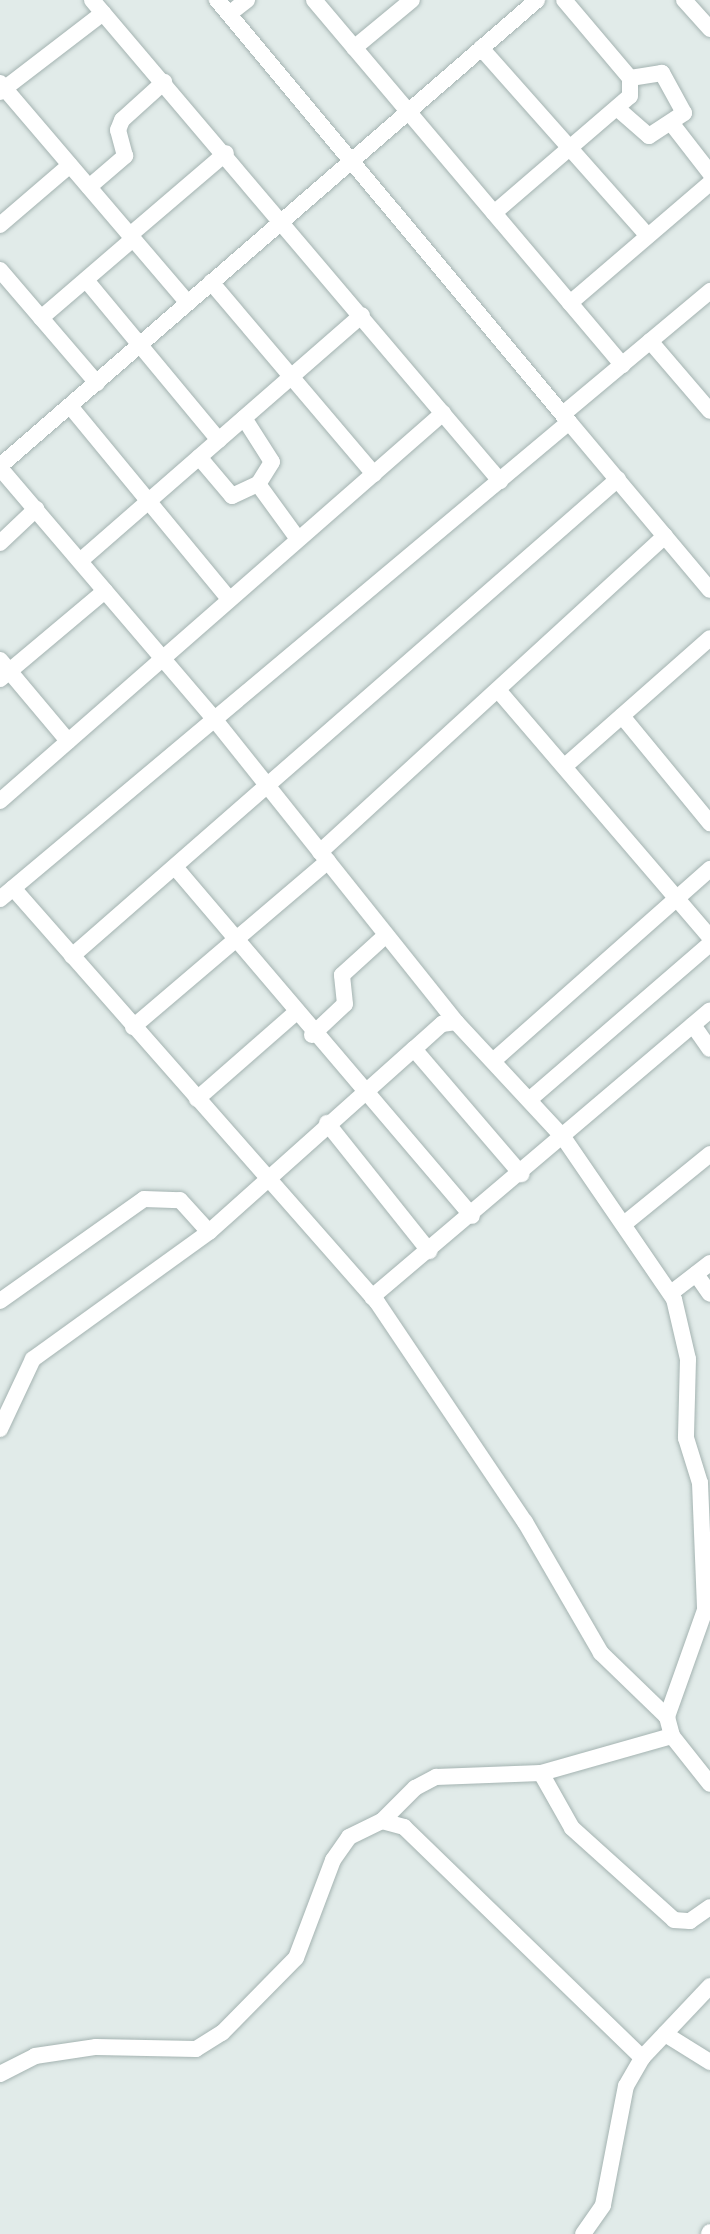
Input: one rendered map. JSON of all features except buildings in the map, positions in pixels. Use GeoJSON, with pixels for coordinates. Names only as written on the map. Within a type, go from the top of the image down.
{"type":"FeatureCollection","features":[{"type":"Feature","properties":{"kind":"street"},"geometry":{"type":"LineString","coordinates":[[217,0],[710,590]]}},
{"type":"Feature","properties":{"kind":"street"},"geometry":{"type":"LineString","coordinates":[[229,13],[247,0]]}},
{"type":"Feature","properties":{"kind":"street"},"geometry":{"type":"LineString","coordinates":[[314,0],[622,365]]}},
{"type":"Feature","properties":{"kind":"street"},"geometry":{"type":"LineString","coordinates":[[354,48],[412,0]]}},
{"type":"Feature","properties":{"kind":"street"},"geometry":{"type":"LineString","coordinates":[[537,0],[0,467],[215,720],[456,1022],[563,1138],[671,1293],[688,1359],[686,1438],[705,1479],[703,1628],[667,1717],[671,1736],[710,1784]]}},
{"type":"Feature","properties":{"kind":"street"},"geometry":{"type":"LineString","coordinates":[[494,214],[630,96],[630,78],[564,0]]}},
{"type":"Feature","properties":{"kind":"street"},"geometry":{"type":"LineString","coordinates":[[684,0],[710,29]]}},
{"type":"Feature","properties":{"kind":"street"},"geometry":{"type":"LineString","coordinates":[[188,303],[71,165],[1,88],[97,6],[283,219],[499,481]]}},
{"type":"Feature","properties":{"kind":"street"},"geometry":{"type":"LineString","coordinates":[[481,48],[648,236]]}},
{"type":"Feature","properties":{"kind":"street"},"geometry":{"type":"LineString","coordinates":[[618,109],[643,135],[659,134],[672,124],[685,104],[662,72],[630,78]]}},
{"type":"Feature","properties":{"kind":"street"},"geometry":{"type":"LineString","coordinates":[[89,187],[125,156],[118,130],[122,120],[164,82]]}},
{"type":"Feature","properties":{"kind":"street"},"geometry":{"type":"LineString","coordinates":[[672,124],[710,173]]}},
{"type":"Feature","properties":{"kind":"street"},"geometry":{"type":"LineString","coordinates":[[41,318],[226,153]]}},
{"type":"Feature","properties":{"kind":"street"},"geometry":{"type":"LineString","coordinates":[[0,225],[71,165]]}},
{"type":"Feature","properties":{"kind":"street"},"geometry":{"type":"LineString","coordinates":[[570,303],[710,183]]}},
{"type":"Feature","properties":{"kind":"street"},"geometry":{"type":"LineString","coordinates":[[0,270],[97,383]]}},
{"type":"Feature","properties":{"kind":"street"},"geometry":{"type":"LineString","coordinates":[[86,279],[142,343],[219,440]]}},
{"type":"Feature","properties":{"kind":"street"},"geometry":{"type":"LineString","coordinates":[[211,282],[374,474]]}},
{"type":"Feature","properties":{"kind":"street"},"geometry":{"type":"LineString","coordinates":[[0,899],[499,481],[622,365],[710,291]]}},
{"type":"Feature","properties":{"kind":"street"},"geometry":{"type":"LineString","coordinates":[[80,561],[362,315]]}},
{"type":"Feature","properties":{"kind":"street"},"geometry":{"type":"LineString","coordinates":[[650,341],[710,411]]}},
{"type":"Feature","properties":{"kind":"street"},"geometry":{"type":"LineString","coordinates":[[70,406],[229,599]]}},
{"type":"Feature","properties":{"kind":"street"},"geometry":{"type":"LineString","coordinates":[[0,801],[443,413]]}},
{"type":"Feature","properties":{"kind":"street"},"geometry":{"type":"LineString","coordinates":[[199,457],[232,496],[258,484],[270,472],[271,457],[244,418]]}},
{"type":"Feature","properties":{"kind":"street"},"geometry":{"type":"LineString","coordinates":[[72,956],[618,480]]}},
{"type":"Feature","properties":{"kind":"street"},"geometry":{"type":"LineString","coordinates":[[258,484],[298,539]]}},
{"type":"Feature","properties":{"kind":"street"},"geometry":{"type":"LineString","coordinates":[[0,543],[36,509]]}},
{"type":"Feature","properties":{"kind":"street"},"geometry":{"type":"LineString","coordinates":[[133,1027],[232,942],[665,536]]}},
{"type":"Feature","properties":{"kind":"street"},"geometry":{"type":"LineString","coordinates":[[68,741],[3,670],[105,590]]}},
{"type":"Feature","properties":{"kind":"street"},"geometry":{"type":"LineString","coordinates":[[565,766],[710,638]]}},
{"type":"Feature","properties":{"kind":"street"},"geometry":{"type":"LineString","coordinates":[[498,690],[710,937]]}},
{"type":"Feature","properties":{"kind":"street"},"geometry":{"type":"LineString","coordinates":[[622,716],[710,823]]}},
{"type":"Feature","properties":{"kind":"street"},"geometry":{"type":"LineString","coordinates":[[175,867],[232,942],[472,1216]]}},
{"type":"Feature","properties":{"kind":"street"},"geometry":{"type":"LineString","coordinates":[[493,1061],[710,869]]}},
{"type":"Feature","properties":{"kind":"street"},"geometry":{"type":"LineString","coordinates":[[13,888],[372,1297],[525,1522],[601,1653],[667,1717]]}},
{"type":"Feature","properties":{"kind":"street"},"geometry":{"type":"LineString","coordinates":[[313,1035],[345,1004],[342,975],[386,935]]}},
{"type":"Feature","properties":{"kind":"street"},"geometry":{"type":"LineString","coordinates":[[529,1100],[710,944]]}},
{"type":"Feature","properties":{"kind":"street"},"geometry":{"type":"LineString","coordinates":[[372,1297],[472,1216],[710,1010]]}},
{"type":"Feature","properties":{"kind":"street"},"geometry":{"type":"LineString","coordinates":[[197,1099],[294,1014]]}},
{"type":"Feature","properties":{"kind":"street"},"geometry":{"type":"LineString","coordinates":[[0,1429],[33,1359],[209,1232],[265,1178],[442,1024],[456,1022]]}},
{"type":"Feature","properties":{"kind":"street"},"geometry":{"type":"LineString","coordinates":[[693,1025],[710,1049]]}},
{"type":"Feature","properties":{"kind":"street"},"geometry":{"type":"LineString","coordinates":[[414,1049],[521,1174]]}},
{"type":"Feature","properties":{"kind":"street"},"geometry":{"type":"LineString","coordinates":[[327,1123],[429,1251]]}},
{"type":"Feature","properties":{"kind":"street"},"geometry":{"type":"LineString","coordinates":[[624,1224],[710,1154]]}},
{"type":"Feature","properties":{"kind":"street"},"geometry":{"type":"LineString","coordinates":[[0,1301],[144,1199],[180,1200],[209,1232]]}},
{"type":"Feature","properties":{"kind":"street"},"geometry":{"type":"LineString","coordinates":[[671,1293],[710,1263]]}},
{"type":"Feature","properties":{"kind":"street"},"geometry":{"type":"LineString","coordinates":[[695,1274],[710,1294]]}},
{"type":"Feature","properties":{"kind":"street"},"geometry":{"type":"LineString","coordinates":[[0,2074],[35,2056],[96,2047],[196,2049],[222,2033],[296,1958],[333,1860],[349,1838],[382,1821],[415,1788],[436,1777],[541,1773],[671,1736]]}},
{"type":"Feature","properties":{"kind":"street"},"geometry":{"type":"LineString","coordinates":[[541,1773],[572,1828],[674,1920],[690,1921],[710,1908]]}},
{"type":"Feature","properties":{"kind":"street"},"geometry":{"type":"LineString","coordinates":[[382,1821],[404,1827],[642,2058]]}},
{"type":"Feature","properties":{"kind":"street"},"geometry":{"type":"LineString","coordinates":[[583,2234],[603,2206],[613,2170],[617,2111],[642,2058],[710,1986]]}},
{"type":"Feature","properties":{"kind":"street"},"geometry":{"type":"LineString","coordinates":[[665,2034],[710,2062]]}}]}
